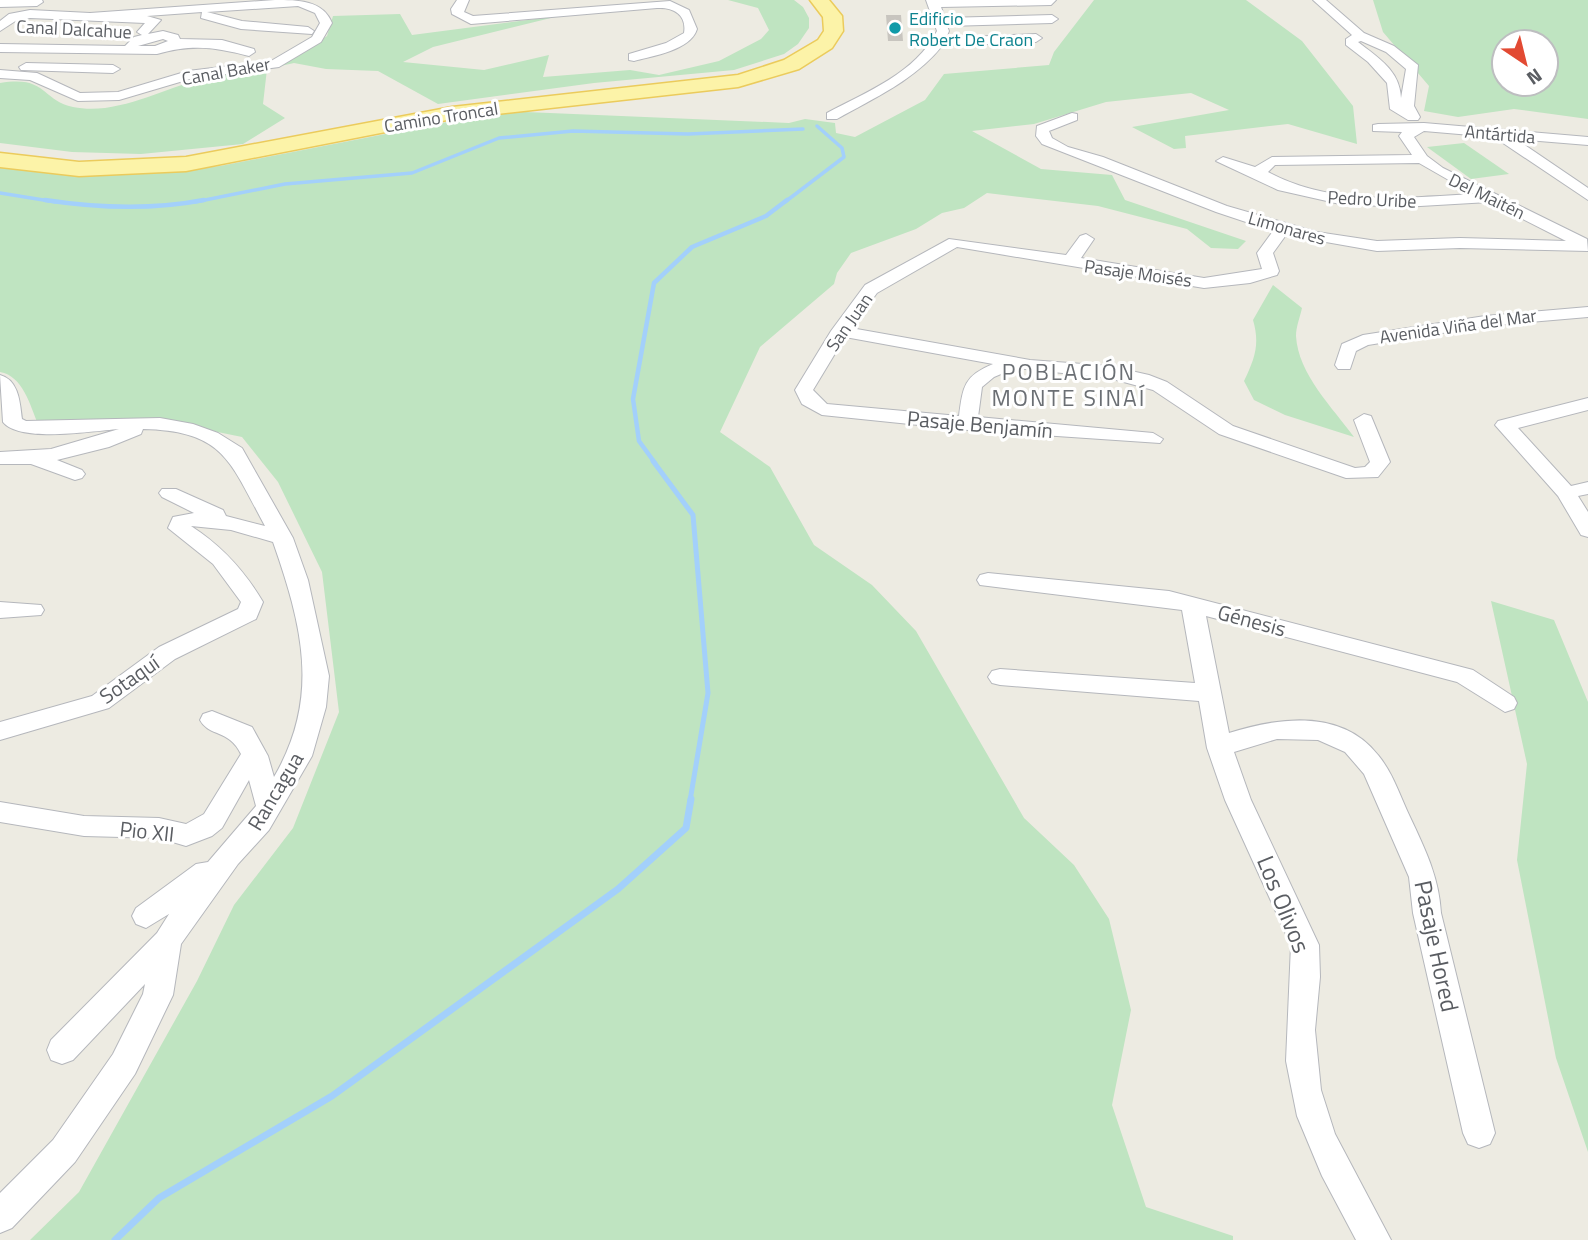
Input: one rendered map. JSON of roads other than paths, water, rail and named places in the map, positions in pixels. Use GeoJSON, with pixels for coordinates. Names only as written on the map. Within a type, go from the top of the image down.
{"type":"FeatureCollection","features":[{"type":"Feature","properties":{"kind":"main road","name":"Camino Troncal"},"geometry":{"type":"LineString","coordinates":[[0,151],[85,161],[194,156],[445,108],[729,76],[777,62],[807,43],[817,23],[814,13],[803,0]]}},
{"type":"Feature","properties":{"kind":"main road","name":"Camino Troncal"},"geometry":{"type":"LineString","coordinates":[[0,160],[79,169],[186,164],[249,155],[439,115],[738,81],[793,65],[821,48],[830,37],[834,26],[832,15],[819,0]]}},
{"type":"Feature","properties":{"kind":"street"},"geometry":{"type":"LineString","coordinates":[[463,0],[458,14],[471,20],[554,10],[666,4],[682,8],[692,31],[681,42],[652,49],[634,57]]}},
{"type":"Feature","properties":{"kind":"street"},"geometry":{"type":"LineString","coordinates":[[1320,0],[1360,36],[1390,49],[1413,68],[1407,106],[1412,122],[1406,136],[1422,159]]}},
{"type":"Feature","properties":{"kind":"street"},"geometry":{"type":"LineString","coordinates":[[0,3],[53,1]]}},
{"type":"Feature","properties":{"kind":"street"},"geometry":{"type":"LineString","coordinates":[[111,1],[175,6],[241,26],[308,31]]}},
{"type":"Feature","properties":{"kind":"street"},"geometry":{"type":"LineString","coordinates":[[832,116],[914,68],[940,42],[943,31],[933,2],[1051,1]]}},
{"type":"Feature","properties":{"kind":"street","name":"Canal Baker"},"geometry":{"type":"LineString","coordinates":[[1,73],[32,76],[78,97],[119,96],[188,75],[274,64],[317,39],[326,23],[324,14],[318,8],[298,2],[175,6],[93,16]]}},
{"type":"Feature","properties":{"kind":"street"},"geometry":{"type":"LineString","coordinates":[[643,20],[666,4]]}},
{"type":"Feature","properties":{"kind":"street"},"geometry":{"type":"LineString","coordinates":[[1,24],[30,14],[155,20],[145,34]]}},
{"type":"Feature","properties":{"kind":"street"},"geometry":{"type":"LineString","coordinates":[[941,22],[1052,19]]}},
{"type":"Feature","properties":{"kind":"street","name":"Canal Dalcahue"},"geometry":{"type":"LineString","coordinates":[[1,24],[27,29]]}},
{"type":"Feature","properties":{"kind":"street","name":"Canal Dalcahue"},"geometry":{"type":"LineString","coordinates":[[0,48],[157,50],[174,43],[170,37],[145,34],[62,30]]}},
{"type":"Feature","properties":{"kind":"street","name":"Canal Dalcahue"},"geometry":{"type":"LineString","coordinates":[[135,50],[131,45],[145,34]]}},
{"type":"Feature","properties":{"kind":"street"},"geometry":{"type":"LineString","coordinates":[[1360,36],[1350,42],[1373,58],[1394,82],[1395,106],[1412,122]]}},
{"type":"Feature","properties":{"kind":"street"},"geometry":{"type":"LineString","coordinates":[[940,42],[1036,38]]}},
{"type":"Feature","properties":{"kind":"street"},"geometry":{"type":"LineString","coordinates":[[174,43],[222,44],[249,52]]}},
{"type":"Feature","properties":{"kind":"street"},"geometry":{"type":"LineString","coordinates":[[176,60],[190,43]]}},
{"type":"Feature","properties":{"kind":"street"},"geometry":{"type":"LineString","coordinates":[[90,84],[135,50]]}},
{"type":"Feature","properties":{"kind":"street"},"geometry":{"type":"LineString","coordinates":[[1,73],[22,67],[113,69]]}},
{"type":"Feature","properties":{"kind":"street","name":"Limonares"},"geometry":{"type":"LineString","coordinates":[[1073,117],[1042,129],[1043,138],[1051,145],[1096,159],[1168,191],[1327,240],[1370,246],[1461,243],[1588,246]]}},
{"type":"Feature","properties":{"kind":"street","name":"Antártida"},"geometry":{"type":"LineString","coordinates":[[1378,128],[1412,122],[1499,134],[1588,141]]}},
{"type":"Feature","properties":{"kind":"street"},"geometry":{"type":"LineString","coordinates":[[1499,134],[1588,195]]}},
{"type":"Feature","properties":{"kind":"street","name":"Pedro Uribe"},"geometry":{"type":"LineString","coordinates":[[1260,174],[1262,168],[1272,161],[1422,159]]}},
{"type":"Feature","properties":{"kind":"street","name":"Del Maitén"},"geometry":{"type":"LineString","coordinates":[[1422,159],[1456,183],[1588,246]]}},
{"type":"Feature","properties":{"kind":"street","name":"Pedro Uribe"},"geometry":{"type":"LineString","coordinates":[[1223,161],[1310,194],[1346,201],[1489,198]]}},
{"type":"Feature","properties":{"kind":"street","name":"Pasaje Moisés"},"geometry":{"type":"LineString","coordinates":[[955,242],[1071,263],[1175,275],[1204,282],[1250,278],[1271,271],[1265,253],[1270,241],[1283,228]]}},
{"type":"Feature","properties":{"kind":"street"},"geometry":{"type":"LineString","coordinates":[[1071,263],[1086,239]]}},
{"type":"Feature","properties":{"kind":"street","name":"San Juan"},"geometry":{"type":"LineString","coordinates":[[809,400],[804,390],[840,331],[871,289],[955,242]]}},
{"type":"Feature","properties":{"kind":"street","name":"Avenida Viña del Mar"},"geometry":{"type":"LineString","coordinates":[[1344,365],[1348,348],[1363,340],[1485,321],[1588,312]]}},
{"type":"Feature","properties":{"kind":"street"},"geometry":{"type":"LineString","coordinates":[[840,331],[1015,361],[1142,379],[1160,386],[1226,430],[1353,474],[1371,473],[1380,462],[1364,420]]}},
{"type":"Feature","properties":{"kind":"street"},"geometry":{"type":"LineString","coordinates":[[968,424],[973,385],[987,373],[1015,361]]}},
{"type":"Feature","properties":{"kind":"street","name":"Rancagua"},"geometry":{"type":"LineString","coordinates":[[0,381],[9,393],[13,422],[22,427],[153,422],[199,431],[235,452],[282,538],[297,580],[317,676],[314,707],[299,756],[260,823],[228,856],[167,942],[158,995],[124,1064],[64,1151],[0,1216]]}},
{"type":"Feature","properties":{"kind":"street","name":"Pasaje Benjamín"},"geometry":{"type":"LineString","coordinates":[[809,400],[822,409],[1153,439]]}},
{"type":"Feature","properties":{"kind":"street"},"geometry":{"type":"LineString","coordinates":[[1588,404],[1506,425],[1566,493],[1588,530]]}},
{"type":"Feature","properties":{"kind":"street"},"geometry":{"type":"LineString","coordinates":[[0,458],[32,457],[83,447],[153,422]]}},
{"type":"Feature","properties":{"kind":"street"},"geometry":{"type":"LineString","coordinates":[[32,457],[75,474]]}},
{"type":"Feature","properties":{"kind":"street"},"geometry":{"type":"LineString","coordinates":[[1566,493],[1588,488]]}},
{"type":"Feature","properties":{"kind":"street"},"geometry":{"type":"LineString","coordinates":[[169,493],[238,526]]}},
{"type":"Feature","properties":{"kind":"street"},"geometry":{"type":"LineString","coordinates":[[251,610],[251,602],[229,566],[211,547],[178,525],[190,518],[238,526],[282,538]]}},
{"type":"Feature","properties":{"kind":"street","name":"Génesis"},"geometry":{"type":"LineString","coordinates":[[988,580],[1169,599],[1465,676],[1504,704]]}},
{"type":"Feature","properties":{"kind":"street","name":"Los Olivos"},"geometry":{"type":"LineString","coordinates":[[1192,605],[1220,748],[1238,800],[1305,945],[1308,967],[1300,1030],[1310,1114],[1319,1140],[1374,1240]]}},
{"type":"Feature","properties":{"kind":"street"},"geometry":{"type":"LineString","coordinates":[[0,610],[33,610]]}},
{"type":"Feature","properties":{"kind":"street","name":"Sotaquí"},"geometry":{"type":"LineString","coordinates":[[0,731],[100,702],[167,653],[243,617],[251,610]]}},
{"type":"Feature","properties":{"kind":"street"},"geometry":{"type":"LineString","coordinates":[[1000,677],[1209,693]]}},
{"type":"Feature","properties":{"kind":"street"},"geometry":{"type":"LineString","coordinates":[[212,720],[243,733],[251,742],[270,807]]}},
{"type":"Feature","properties":{"kind":"street","name":"Pasaje Hored"},"geometry":{"type":"LineString","coordinates":[[1220,748],[1260,730],[1306,730],[1344,741],[1367,759],[1427,887],[1427,913],[1479,1133]]}},
{"type":"Feature","properties":{"kind":"street","name":"Pio XII"},"geometry":{"type":"LineString","coordinates":[[0,812],[84,826],[159,828],[186,835],[203,829],[213,821],[243,768],[256,756]]}},
{"type":"Feature","properties":{"kind":"street"},"geometry":{"type":"LineString","coordinates":[[146,916],[228,856]]}},
{"type":"Feature","properties":{"kind":"street"},"geometry":{"type":"LineString","coordinates":[[62,1050],[167,942]]}},
{"type":"Feature","properties":{"kind":"waterway"},"geometry":{"type":"LineString","coordinates":[[785,202],[844,157],[842,148],[817,126]]}},
{"type":"Feature","properties":{"kind":"waterway"},"geometry":{"type":"LineString","coordinates":[[195,202],[285,184],[412,173],[499,138],[573,131],[688,134],[803,129]]}},
{"type":"Feature","properties":{"kind":"waterway"},"geometry":{"type":"LineString","coordinates":[[0,193],[56,202]]}},
{"type":"Feature","properties":{"kind":"waterway"},"geometry":{"type":"LineString","coordinates":[[45,200],[124,207],[204,200]]}},
{"type":"Feature","properties":{"kind":"waterway"},"geometry":{"type":"LineString","coordinates":[[655,463],[639,441],[633,399],[654,283],[692,247],[766,216],[787,200]]}},
{"type":"Feature","properties":{"kind":"waterway"},"geometry":{"type":"LineString","coordinates":[[653,461],[693,515],[708,693],[690,801]]}},
{"type":"Feature","properties":{"kind":"waterway"},"geometry":{"type":"LineString","coordinates":[[115,1240],[159,1198],[332,1096],[618,889],[686,828],[691,799]]}},
{"type":"Feature","properties":{"kind":"place","name":"Edificio Robert De Craon"},"geometry":{"type":"Point","coordinates":[895,28]}},
{"type":"Feature","properties":{"kind":"district","name":"POBLACIÓN MONTE SINAÍ"},"geometry":{"type":"Point","coordinates":[1069,384]}}]}
